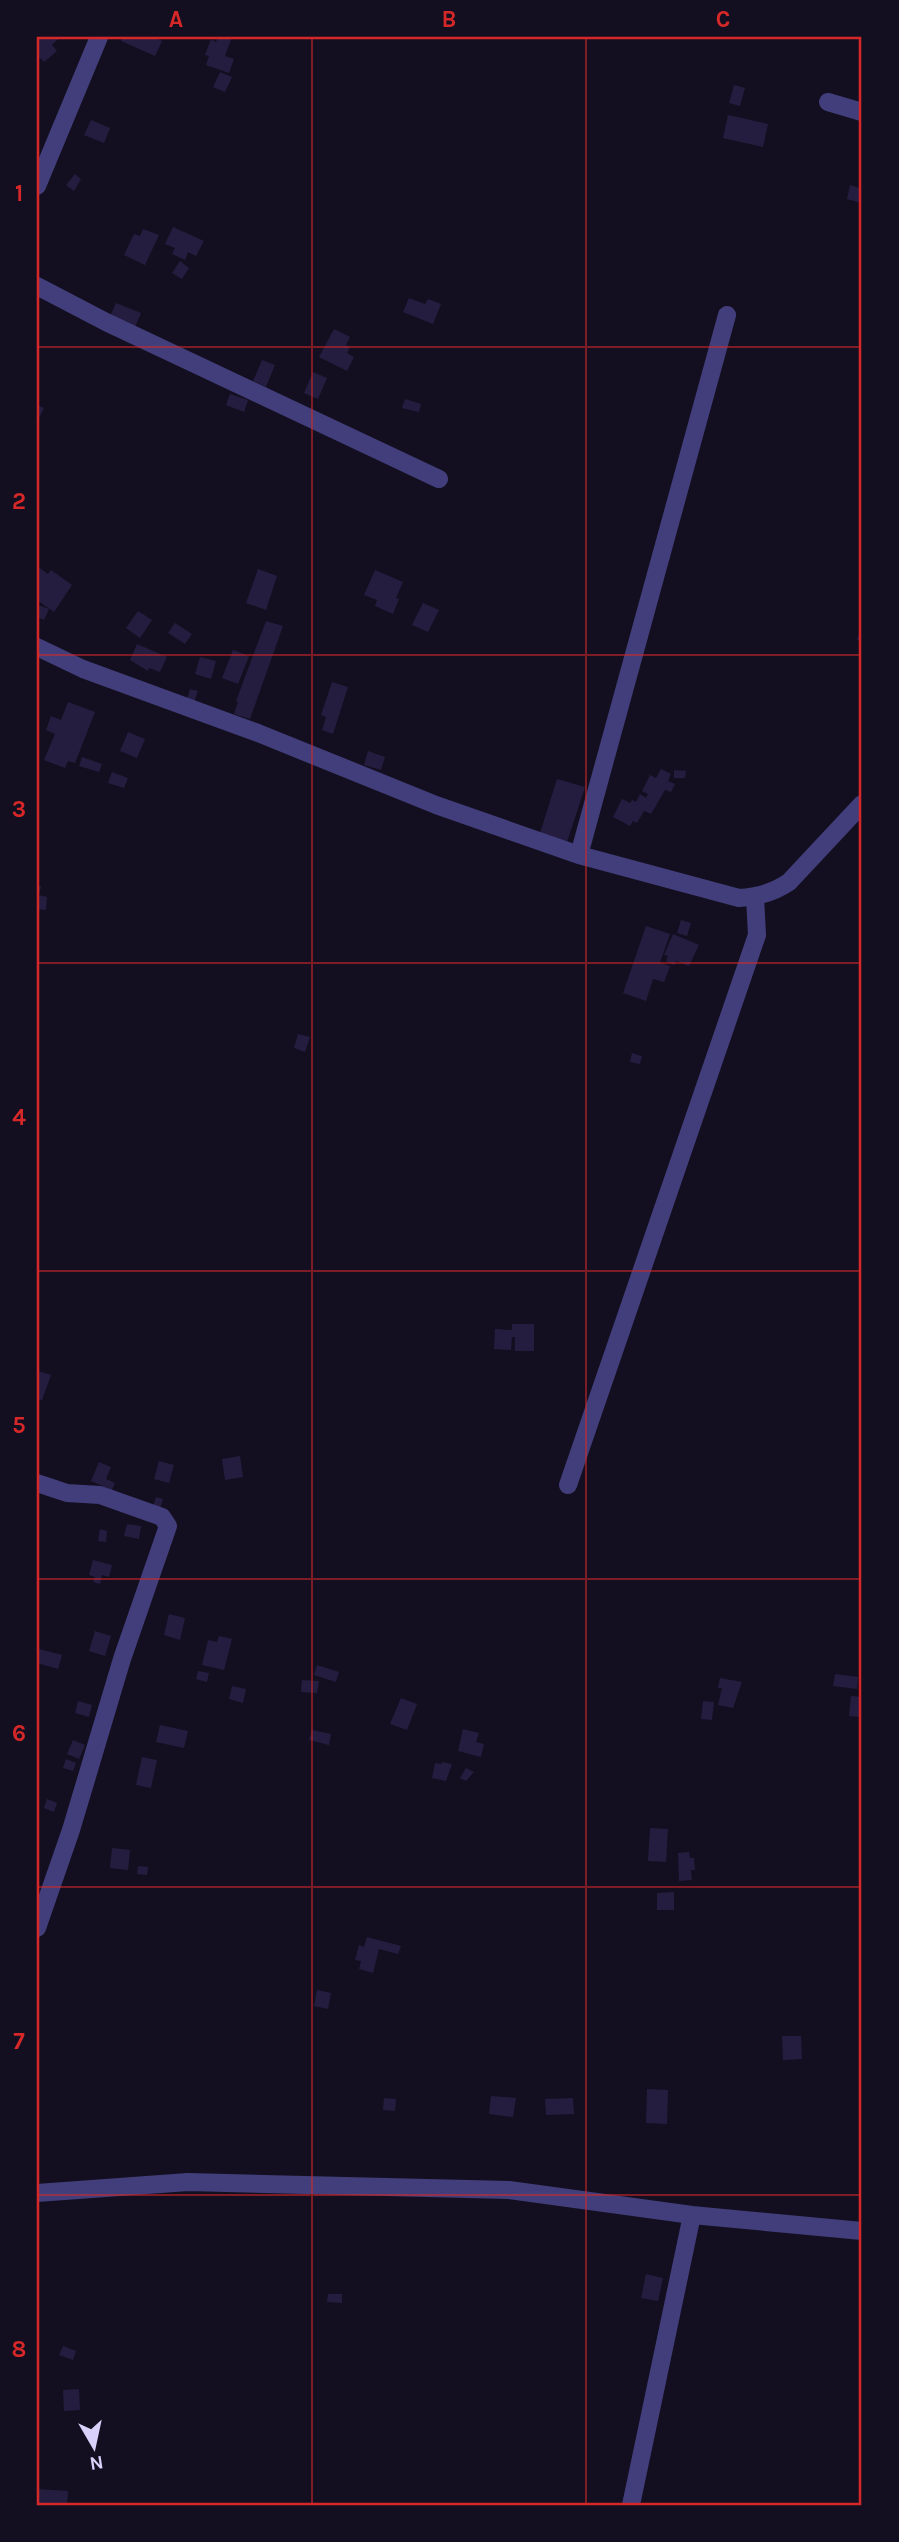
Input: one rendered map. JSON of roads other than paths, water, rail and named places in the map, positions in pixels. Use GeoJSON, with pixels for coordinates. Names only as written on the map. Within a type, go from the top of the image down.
{"type":"FeatureCollection","features":[{"type":"Feature","properties":{"kind":"street"},"geometry":{"type":"LineString","coordinates":[[37,186],[99,37]]}},
{"type":"Feature","properties":{"kind":"street"},"geometry":{"type":"LineString","coordinates":[[828,102],[862,113]]}},
{"type":"Feature","properties":{"kind":"street"},"geometry":{"type":"LineString","coordinates":[[37,286],[106,322],[439,479]]}},
{"type":"Feature","properties":{"kind":"street"},"geometry":{"type":"LineString","coordinates":[[579,855],[727,315]]}},
{"type":"Feature","properties":{"kind":"street"},"geometry":{"type":"LineString","coordinates":[[37,647],[83,669],[258,733],[436,805],[579,855],[739,898],[775,891],[789,882],[862,804]]}},
{"type":"Feature","properties":{"kind":"street"},"geometry":{"type":"LineString","coordinates":[[568,1485],[757,935],[755,897]]}},
{"type":"Feature","properties":{"kind":"street"},"geometry":{"type":"LineString","coordinates":[[37,1483],[67,1493],[100,1495],[162,1517],[167,1526],[122,1659],[71,1830],[37,1928]]}},
{"type":"Feature","properties":{"kind":"street"},"geometry":{"type":"LineString","coordinates":[[37,2193],[188,2182],[495,2190],[692,2215],[862,2231]]}},
{"type":"Feature","properties":{"kind":"street"},"geometry":{"type":"LineString","coordinates":[[631,2505],[692,2215]]}}]}
